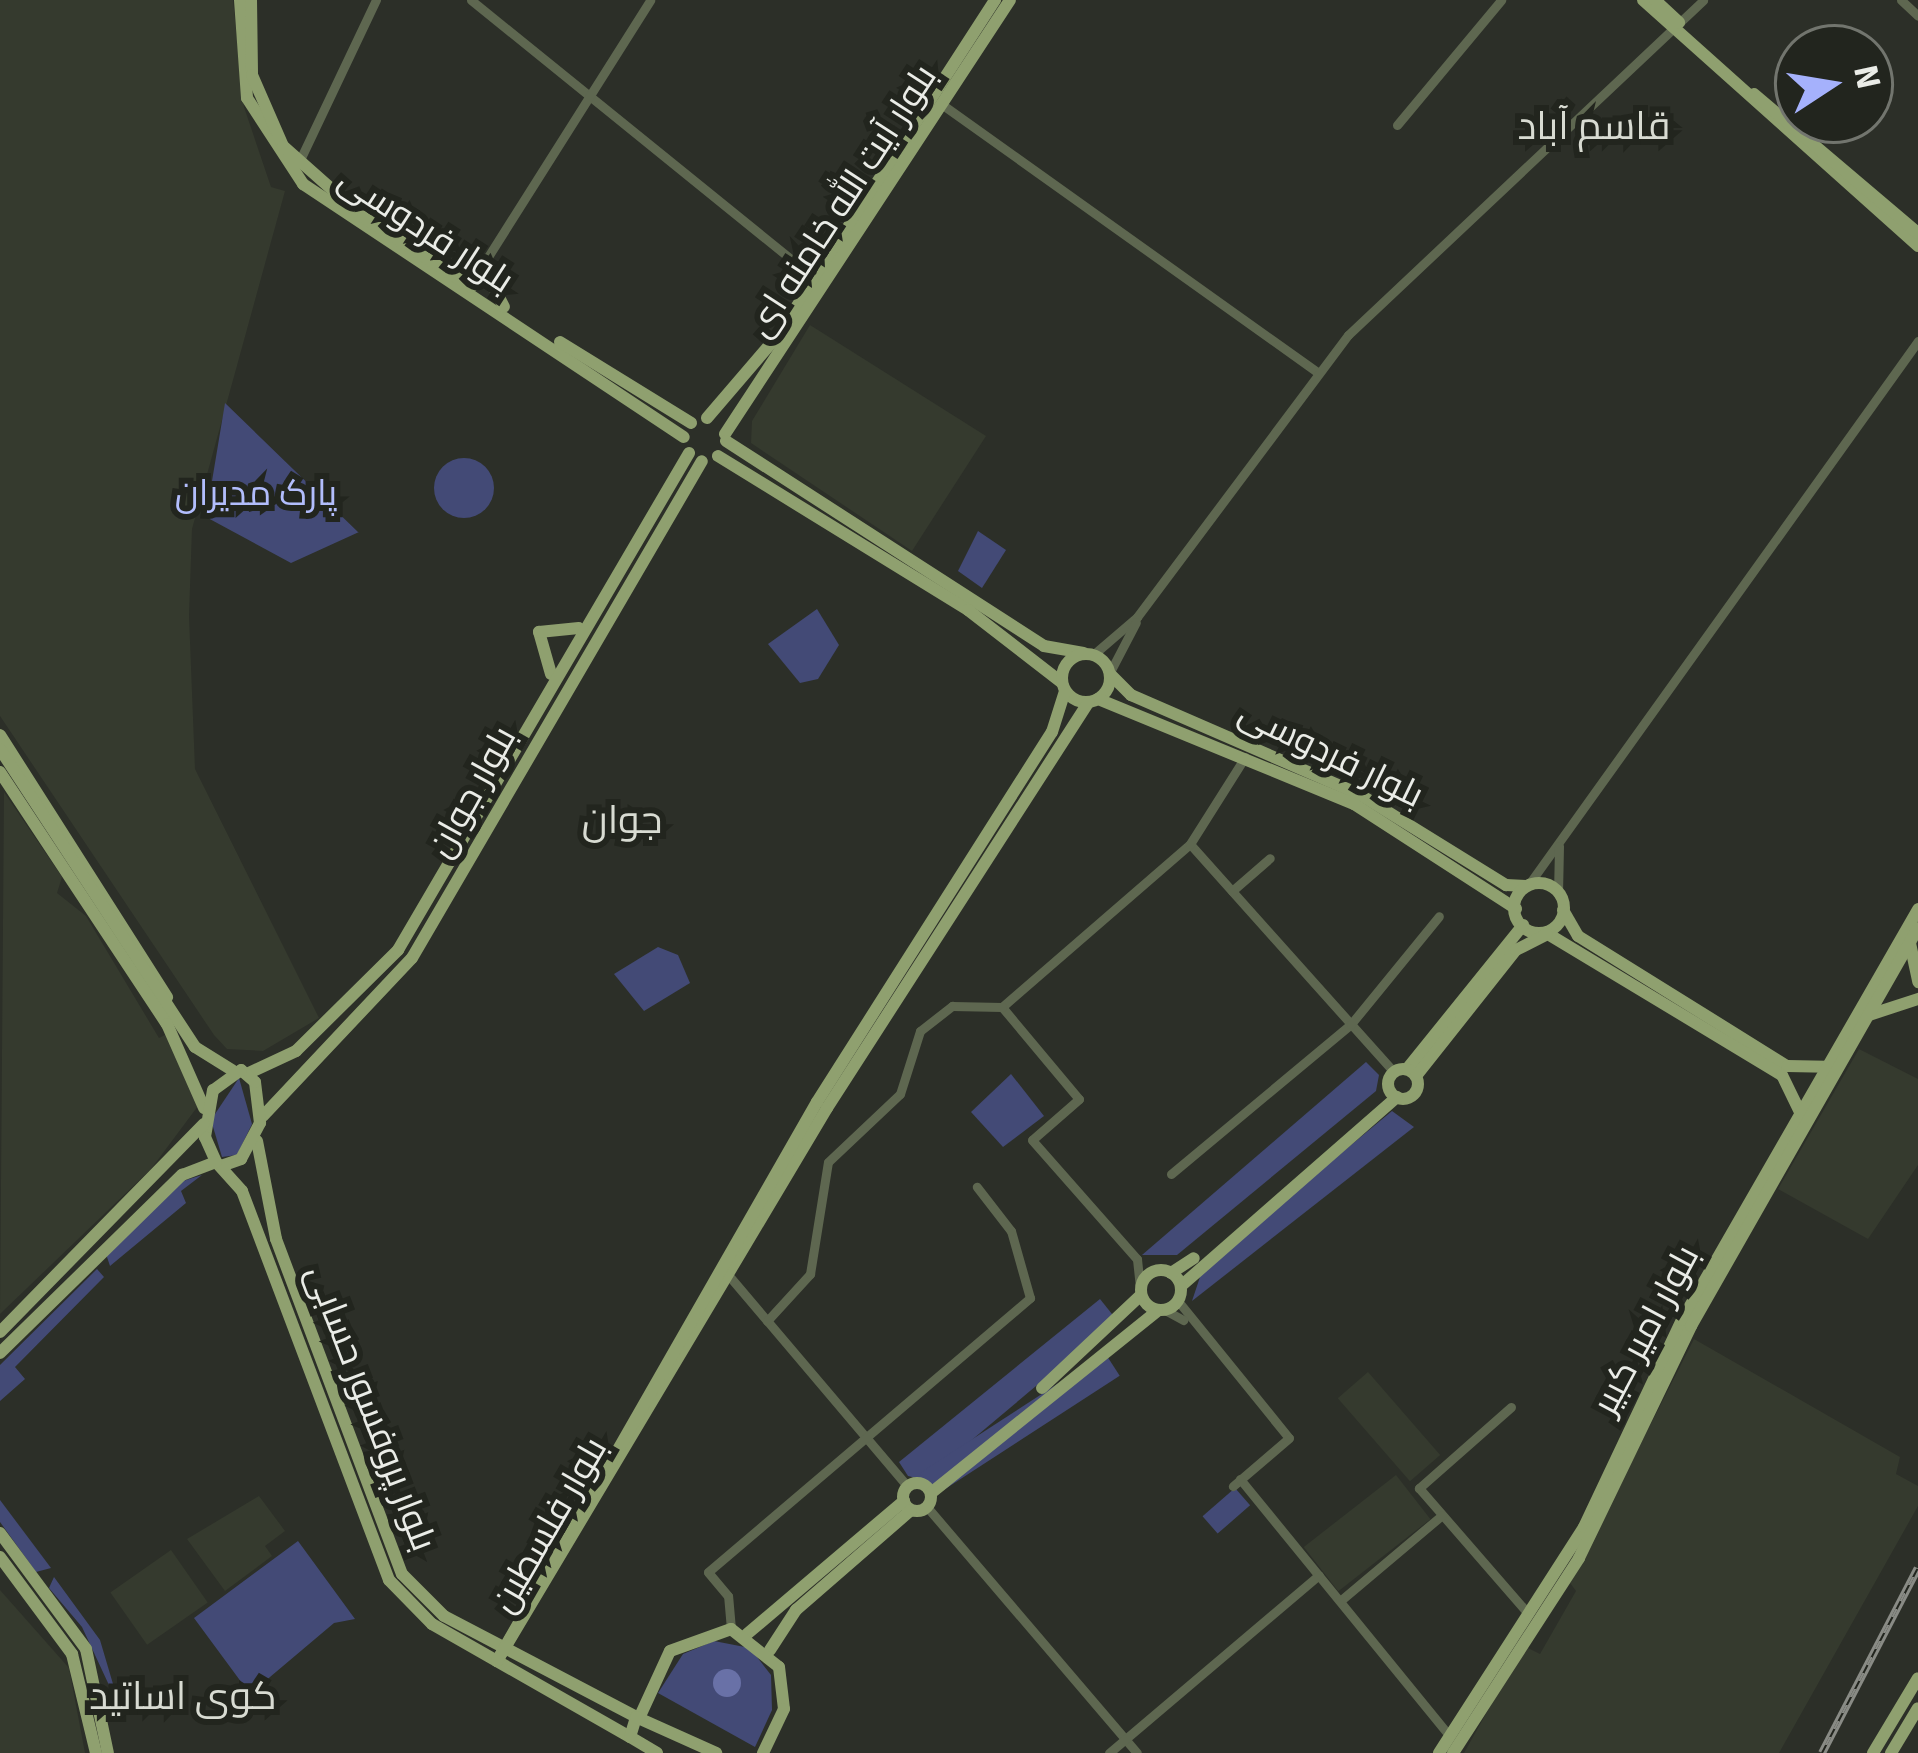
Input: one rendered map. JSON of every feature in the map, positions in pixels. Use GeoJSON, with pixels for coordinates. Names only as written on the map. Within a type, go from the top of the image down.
{"type":"FeatureCollection","features":[{"type":"Feature","properties":{"kind":"main road","name":"بلوار فردوسی"},"geometry":{"type":"LineString","coordinates":[[240,0],[242,78],[275,153],[341,215],[692,423]]}},
{"type":"Feature","properties":{"kind":"main road","name":"بلوار فردوسی"},"geometry":{"type":"LineString","coordinates":[[251,0],[252,75],[298,164],[467,289],[684,437]]}},
{"type":"Feature","properties":{"kind":"main road","name":"بلوار آیت الله خامنه ای"},"geometry":{"type":"LineString","coordinates":[[707,418],[728,399],[815,279],[995,0]]}},
{"type":"Feature","properties":{"kind":"main road","name":"بلوار آیت الله خامنه ای"},"geometry":{"type":"LineString","coordinates":[[726,437],[1010,0]]}},
{"type":"Feature","properties":{"kind":"main road"},"geometry":{"type":"LineString","coordinates":[[1642,0],[1918,233]]}},
{"type":"Feature","properties":{"kind":"main road"},"geometry":{"type":"LineString","coordinates":[[1655,0],[1676,25],[1918,245]]}},
{"type":"Feature","properties":{"kind":"main road"},"geometry":{"type":"LineString","coordinates":[[482,264],[504,308]]}},
{"type":"Feature","properties":{"kind":"main road"},"geometry":{"type":"LineString","coordinates":[[728,399],[739,411]]}},
{"type":"Feature","properties":{"kind":"main road"},"geometry":{"type":"LineString","coordinates":[[707,418],[726,437],[1058,651],[1089,654],[1063,686],[1048,665],[718,457],[692,463],[684,437],[692,423],[707,418]]}},
{"type":"Feature","properties":{"kind":"main road"},"geometry":{"type":"LineString","coordinates":[[718,457],[726,437]]}},
{"type":"Feature","properties":{"kind":"main road","name":"بلوار جوان"},"geometry":{"type":"LineString","coordinates":[[249,1073],[276,1062],[398,950],[563,654],[692,463]]}},
{"type":"Feature","properties":{"kind":"main road","name":"بلوار جوان"},"geometry":{"type":"LineString","coordinates":[[220,1163],[259,1128],[287,1079],[412,958],[692,463]]}},
{"type":"Feature","properties":{"kind":"main road"},"geometry":{"type":"LineString","coordinates":[[551,674],[539,632],[580,628]]}},
{"type":"Feature","properties":{"kind":"main road"},"geometry":{"type":"LineString","coordinates":[[1048,665],[1058,651]]}},
{"type":"Feature","properties":{"kind":"main road"},"geometry":{"type":"LineString","coordinates":[[563,654],[578,663]]}},
{"type":"Feature","properties":{"kind":"main road","name":"بلوار فردوسی"},"geometry":{"type":"LineString","coordinates":[[1089,654],[1110,673],[1128,701],[1365,810],[1516,909]]}},
{"type":"Feature","properties":{"kind":"main road","name":"بلوار فلسطین"},"geometry":{"type":"LineString","coordinates":[[517,1627],[730,1277],[822,1105],[1110,673]]}},
{"type":"Feature","properties":{"kind":"main road","name":"بلوار فردوسی"},"geometry":{"type":"LineString","coordinates":[[1063,686],[1094,701],[1128,701],[1359,794],[1506,885],[1528,885]]}},
{"type":"Feature","properties":{"kind":"main road","name":"بلوار فلسطین"},"geometry":{"type":"LineString","coordinates":[[501,1654],[822,1105],[1059,715],[1063,686]]}},
{"type":"Feature","properties":{"kind":"main road"},"geometry":{"type":"LineString","coordinates":[[1059,715],[1075,720]]}},
{"type":"Feature","properties":{"kind":"main road"},"geometry":{"type":"LineString","coordinates":[[0,735],[161,977],[170,1010]]}},
{"type":"Feature","properties":{"kind":"main road"},"geometry":{"type":"LineString","coordinates":[[0,749],[203,1056],[205,1070],[191,1073]]}},
{"type":"Feature","properties":{"kind":"main road","name":"بلوار پروفسور حسابی"},"geometry":{"type":"LineString","coordinates":[[0,772],[191,1073],[220,1163],[242,1191],[379,1563],[432,1624],[716,1753]]}},
{"type":"Feature","properties":{"kind":"main road"},"geometry":{"type":"LineString","coordinates":[[1800,1112],[1782,1075],[1547,934],[1523,925],[1516,909],[1528,885],[1558,894],[1578,936],[1787,1066],[1826,1067]]}},
{"type":"Feature","properties":{"kind":"main road","name":"بلوار امیر کبیر"},"geometry":{"type":"LineString","coordinates":[[1439,1753],[1584,1527],[1800,1112],[1911,933],[1918,908]]}},
{"type":"Feature","properties":{"kind":"main road"},"geometry":{"type":"LineString","coordinates":[[1406,1073],[1516,950],[1547,934],[1563,910]]}},
{"type":"Feature","properties":{"kind":"main road"},"geometry":{"type":"LineString","coordinates":[[1180,1286],[1393,1093],[1523,925]]}},
{"type":"Feature","properties":{"kind":"main road"},"geometry":{"type":"LineString","coordinates":[[1882,982],[1918,984],[1911,933]]}},
{"type":"Feature","properties":{"kind":"main road"},"geometry":{"type":"LineString","coordinates":[[1882,982],[1918,999]]}},
{"type":"Feature","properties":{"kind":"main road","name":"بلوار امیر کبیر"},"geometry":{"type":"LineString","coordinates":[[1453,1753],[1579,1558],[1741,1228],[1867,1016],[1882,982]]}},
{"type":"Feature","properties":{"kind":"main road"},"geometry":{"type":"LineString","coordinates":[[1867,1016],[1918,999]]}},
{"type":"Feature","properties":{"kind":"main road"},"geometry":{"type":"LineString","coordinates":[[203,1056],[249,1073]]}},
{"type":"Feature","properties":{"kind":"main road"},"geometry":{"type":"LineString","coordinates":[[276,1062],[273,1078],[287,1079]]}},
{"type":"Feature","properties":{"kind":"main road"},"geometry":{"type":"LineString","coordinates":[[0,1332],[179,1153],[232,1070]]}},
{"type":"Feature","properties":{"kind":"main road","name":"بلوار پروفسور حسابی"},"geometry":{"type":"LineString","coordinates":[[249,1073],[259,1128],[259,1183],[385,1548],[418,1595],[657,1753]]}},
{"type":"Feature","properties":{"kind":"main road"},"geometry":{"type":"LineString","coordinates":[[1172,1273],[1393,1093],[1413,1095],[1406,1073]]}},
{"type":"Feature","properties":{"kind":"main road"},"geometry":{"type":"LineString","coordinates":[[0,1353],[190,1169],[193,1157],[179,1153]]}},
{"type":"Feature","properties":{"kind":"main road"},"geometry":{"type":"LineString","coordinates":[[190,1169],[220,1163]]}},
{"type":"Feature","properties":{"kind":"main road"},"geometry":{"type":"LineString","coordinates":[[242,1191],[259,1183]]}},
{"type":"Feature","properties":{"kind":"main road"},"geometry":{"type":"LineString","coordinates":[[747,1634],[907,1506],[928,1495],[1178,1301],[1180,1286],[1172,1273],[1156,1270],[1140,1291],[928,1495]]}},
{"type":"Feature","properties":{"kind":"main road"},"geometry":{"type":"LineString","coordinates":[[1140,1291],[1161,1311]]}},
{"type":"Feature","properties":{"kind":"main road"},"geometry":{"type":"LineString","coordinates":[[770,1650],[796,1610],[907,1506],[908,1486],[928,1495]]}},
{"type":"Feature","properties":{"kind":"main road"},"geometry":{"type":"LineString","coordinates":[[0,1533],[86,1649],[108,1753]]}},
{"type":"Feature","properties":{"kind":"main road"},"geometry":{"type":"LineString","coordinates":[[0,1557],[72,1654],[96,1753]]}},
{"type":"Feature","properties":{"kind":"main road"},"geometry":{"type":"LineString","coordinates":[[465,1629],[517,1627],[536,1671]]}},
{"type":"Feature","properties":{"kind":"main road"},"geometry":{"type":"LineString","coordinates":[[629,1737],[670,1651],[731,1629],[770,1650],[784,1709],[763,1753]]}},
{"type":"Feature","properties":{"kind":"main road"},"geometry":{"type":"LineString","coordinates":[[1873,1753],[1918,1678]]}},
{"type":"Feature","properties":{"kind":"main road"},"geometry":{"type":"LineString","coordinates":[[1892,1753],[1918,1708]]}},
{"type":"Feature","properties":{"kind":"street"},"geometry":{"type":"LineString","coordinates":[[298,164],[376,0]]}},
{"type":"Feature","properties":{"kind":"street"},"geometry":{"type":"LineString","coordinates":[[471,0],[815,279]]}},
{"type":"Feature","properties":{"kind":"street"},"geometry":{"type":"LineString","coordinates":[[467,289],[585,93],[650,0]]}},
{"type":"Feature","properties":{"kind":"street"},"geometry":{"type":"LineString","coordinates":[[1397,125],[1501,0]]}},
{"type":"Feature","properties":{"kind":"street"},"geometry":{"type":"LineString","coordinates":[[1110,673],[1137,617],[1319,373],[1703,0]]}},
{"type":"Feature","properties":{"kind":"street"},"geometry":{"type":"LineString","coordinates":[[1901,0],[1918,16]]}},
{"type":"Feature","properties":{"kind":"street"},"geometry":{"type":"LineString","coordinates":[[940,103],[1319,373]]}},
{"type":"Feature","properties":{"kind":"street"},"geometry":{"type":"LineString","coordinates":[[1528,885],[1918,341]]}},
{"type":"Feature","properties":{"kind":"street"},"geometry":{"type":"LineString","coordinates":[[1089,654],[1137,617]]}},
{"type":"Feature","properties":{"kind":"street"},"geometry":{"type":"LineString","coordinates":[[767,1321],[810,1274],[828,1162],[900,1094],[920,1031],[952,1006],[1002,1007],[1190,844],[1245,757]]}},
{"type":"Feature","properties":{"kind":"street"},"geometry":{"type":"LineString","coordinates":[[1558,894],[1561,840]]}},
{"type":"Feature","properties":{"kind":"street"},"geometry":{"type":"LineString","coordinates":[[1190,844],[1351,1024],[1406,1073]]}},
{"type":"Feature","properties":{"kind":"street"},"geometry":{"type":"LineString","coordinates":[[1232,891],[1270,858]]}},
{"type":"Feature","properties":{"kind":"street"},"geometry":{"type":"LineString","coordinates":[[1171,1174],[1351,1024],[1439,916]]}},
{"type":"Feature","properties":{"kind":"street"},"geometry":{"type":"LineString","coordinates":[[1002,1007],[1079,1099],[1031,1140],[1136,1259],[1156,1270]]}},
{"type":"Feature","properties":{"kind":"street"},"geometry":{"type":"LineString","coordinates":[[731,1629],[728,1596],[708,1572],[1030,1298],[1011,1231],[977,1187]]}},
{"type":"Feature","properties":{"kind":"street"},"geometry":{"type":"LineString","coordinates":[[1136,1259],[1140,1291]]}},
{"type":"Feature","properties":{"kind":"street"},"geometry":{"type":"LineString","coordinates":[[730,1277],[908,1486]]}},
{"type":"Feature","properties":{"kind":"street"},"geometry":{"type":"LineString","coordinates":[[1178,1301],[1188,1322],[1288,1438],[1236,1482],[1449,1735]]}},
{"type":"Feature","properties":{"kind":"street"},"geometry":{"type":"LineString","coordinates":[[1161,1311],[1188,1322]]}},
{"type":"Feature","properties":{"kind":"street"},"geometry":{"type":"LineString","coordinates":[[1511,1407],[1419,1488],[1526,1611]]}},
{"type":"Feature","properties":{"kind":"street"},"geometry":{"type":"LineString","coordinates":[[928,1495],[1137,1753]]}},
{"type":"Feature","properties":{"kind":"street"},"geometry":{"type":"LineString","coordinates":[[1340,1601],[1442,1515]]}},
{"type":"Feature","properties":{"kind":"street"},"geometry":{"type":"LineString","coordinates":[[1108,1753],[1319,1575]]}},
{"type":"Feature","properties":{"kind":"shaded area"},"geometry":{"type":"Polygon","coordinates":[[[0,0],[233,0],[244,107],[271,187],[285,191],[192,529],[189,616],[195,769],[319,1018],[263,1051],[227,1049],[214,1035],[0,716],[0,0]]]}},
{"type":"Feature","properties":{"kind":"shaded area"},"geometry":{"type":"Polygon","coordinates":[[[810,325],[986,436],[912,551],[751,443],[752,421],[810,325]]]}},
{"type":"Feature","properties":{"kind":"shaded area"},"geometry":{"type":"Polygon","coordinates":[[[4,792],[62,877],[57,893],[86,916],[159,1038],[167,1034],[198,1106],[151,1169],[0,1314],[4,792]]]}},
{"type":"Feature","properties":{"kind":"shaded area"},"geometry":{"type":"Polygon","coordinates":[[[1859,1049],[1918,1079],[1918,1165],[1868,1239],[1778,1189],[1859,1049]]]}},
{"type":"Feature","properties":{"kind":"shaded area"},"geometry":{"type":"Polygon","coordinates":[[[1694,1339],[1900,1457],[1896,1474],[1918,1486],[1918,1506],[1779,1753],[1464,1753],[1524,1646],[1540,1654],[1576,1591],[1570,1583],[1694,1339]]]}},
{"type":"Feature","properties":{"kind":"shaded area"},"geometry":{"type":"Polygon","coordinates":[[[1368,1372],[1440,1455],[1410,1481],[1338,1398],[1368,1372]]]}},
{"type":"Feature","properties":{"kind":"shaded area"},"geometry":{"type":"Polygon","coordinates":[[[1396,1475],[1430,1519],[1338,1591],[1304,1547],[1396,1475]]]}},
{"type":"Feature","properties":{"kind":"shaded area"},"geometry":{"type":"Polygon","coordinates":[[[259,1496],[285,1531],[265,1546],[272,1556],[225,1591],[187,1539],[259,1496]]]}},
{"type":"Feature","properties":{"kind":"shaded area"},"geometry":{"type":"Polygon","coordinates":[[[171,1550],[208,1602],[147,1645],[110,1592],[171,1550]]]}},
{"type":"Feature","properties":{"kind":"shaded area"},"geometry":{"type":"Polygon","coordinates":[[[0,1590],[69,1668],[85,1753],[0,1753],[0,1590]]]}},
{"type":"Feature","properties":{"kind":"shaded area"},"geometry":{"type":"Polygon","coordinates":[[[727,1669],[737,1673],[741,1683],[737,1693],[727,1697],[717,1693],[713,1683],[717,1673],[727,1669]]]}},
{"type":"Feature","properties":{"kind":"green space","name":"پارک مدیران"},"geometry":{"type":"Polygon","coordinates":[[[225,403],[359,532],[291,563],[206,517],[225,403]]]}},
{"type":"Feature","properties":{"kind":"green space"},"geometry":{"type":"Polygon","coordinates":[[[464,458],[485,467],[494,488],[485,509],[464,518],[443,509],[434,488],[443,467],[464,458]]]}},
{"type":"Feature","properties":{"kind":"green space"},"geometry":{"type":"Polygon","coordinates":[[[978,531],[1006,550],[982,588],[958,571],[978,531]]]}},
{"type":"Feature","properties":{"kind":"green space"},"geometry":{"type":"Polygon","coordinates":[[[817,609],[839,645],[818,679],[800,683],[768,644],[817,609]]]}},
{"type":"Feature","properties":{"kind":"green space"},"geometry":{"type":"Polygon","coordinates":[[[658,947],[678,955],[690,983],[644,1011],[614,974],[658,947]]]}},
{"type":"Feature","properties":{"kind":"green space"},"geometry":{"type":"Polygon","coordinates":[[[1366,1062],[1379,1075],[1376,1091],[1177,1255],[1142,1255],[1366,1062]]]}},
{"type":"Feature","properties":{"kind":"green space"},"geometry":{"type":"Polygon","coordinates":[[[1011,1074],[1044,1116],[1003,1147],[971,1112],[1011,1074]]]}},
{"type":"Feature","properties":{"kind":"green space"},"geometry":{"type":"Polygon","coordinates":[[[239,1078],[252,1124],[237,1155],[222,1157],[211,1120],[239,1078]]]}},
{"type":"Feature","properties":{"kind":"green space"},"geometry":{"type":"Polygon","coordinates":[[[1392,1111],[1414,1127],[1192,1301],[1203,1268],[1392,1111]]]}},
{"type":"Feature","properties":{"kind":"green space"},"geometry":{"type":"Polygon","coordinates":[[[202,1175],[181,1191],[186,1203],[110,1266],[106,1254],[183,1181],[202,1175]]]}},
{"type":"Feature","properties":{"kind":"green space"},"geometry":{"type":"Polygon","coordinates":[[[97,1269],[104,1277],[15,1367],[25,1379],[0,1401],[0,1365],[97,1269]]]}},
{"type":"Feature","properties":{"kind":"green space"},"geometry":{"type":"Polygon","coordinates":[[[1100,1299],[1116,1319],[924,1480],[908,1476],[899,1462],[1100,1299]]]}},
{"type":"Feature","properties":{"kind":"green space"},"geometry":{"type":"Polygon","coordinates":[[[1105,1353],[1120,1376],[934,1496],[920,1473],[1105,1353]]]}},
{"type":"Feature","properties":{"kind":"green space"},"geometry":{"type":"Polygon","coordinates":[[[1235,1488],[1250,1505],[1218,1534],[1203,1516],[1235,1488]]]}},
{"type":"Feature","properties":{"kind":"green space"},"geometry":{"type":"Polygon","coordinates":[[[0,1500],[51,1568],[36,1572],[0,1522],[0,1500]]]}},
{"type":"Feature","properties":{"kind":"green space"},"geometry":{"type":"Polygon","coordinates":[[[298,1541],[355,1619],[334,1623],[250,1694],[194,1618],[298,1541]]]}},
{"type":"Feature","properties":{"kind":"green space"},"geometry":{"type":"Polygon","coordinates":[[[54,1577],[100,1640],[121,1711],[82,1627],[49,1588],[54,1577]]]}},
{"type":"Feature","properties":{"kind":"green space"},"geometry":{"type":"Polygon","coordinates":[[[714,1641],[750,1648],[771,1675],[772,1710],[755,1747],[658,1693],[683,1654],[714,1641]]]}},
{"type":"Feature","properties":{"kind":"railway"},"geometry":{"type":"LineString","coordinates":[[1822,1753],[1918,1568]]}},
{"type":"Feature","properties":{"kind":"district","name":"قاسم آباد"},"geometry":{"type":"Point","coordinates":[1594,126]}},
{"type":"Feature","properties":{"kind":"district","name":"جوان"},"geometry":{"type":"Point","coordinates":[622,820]}},
{"type":"Feature","properties":{"kind":"district","name":"کوی اساتید"},"geometry":{"type":"Point","coordinates":[183,1696]}}]}
